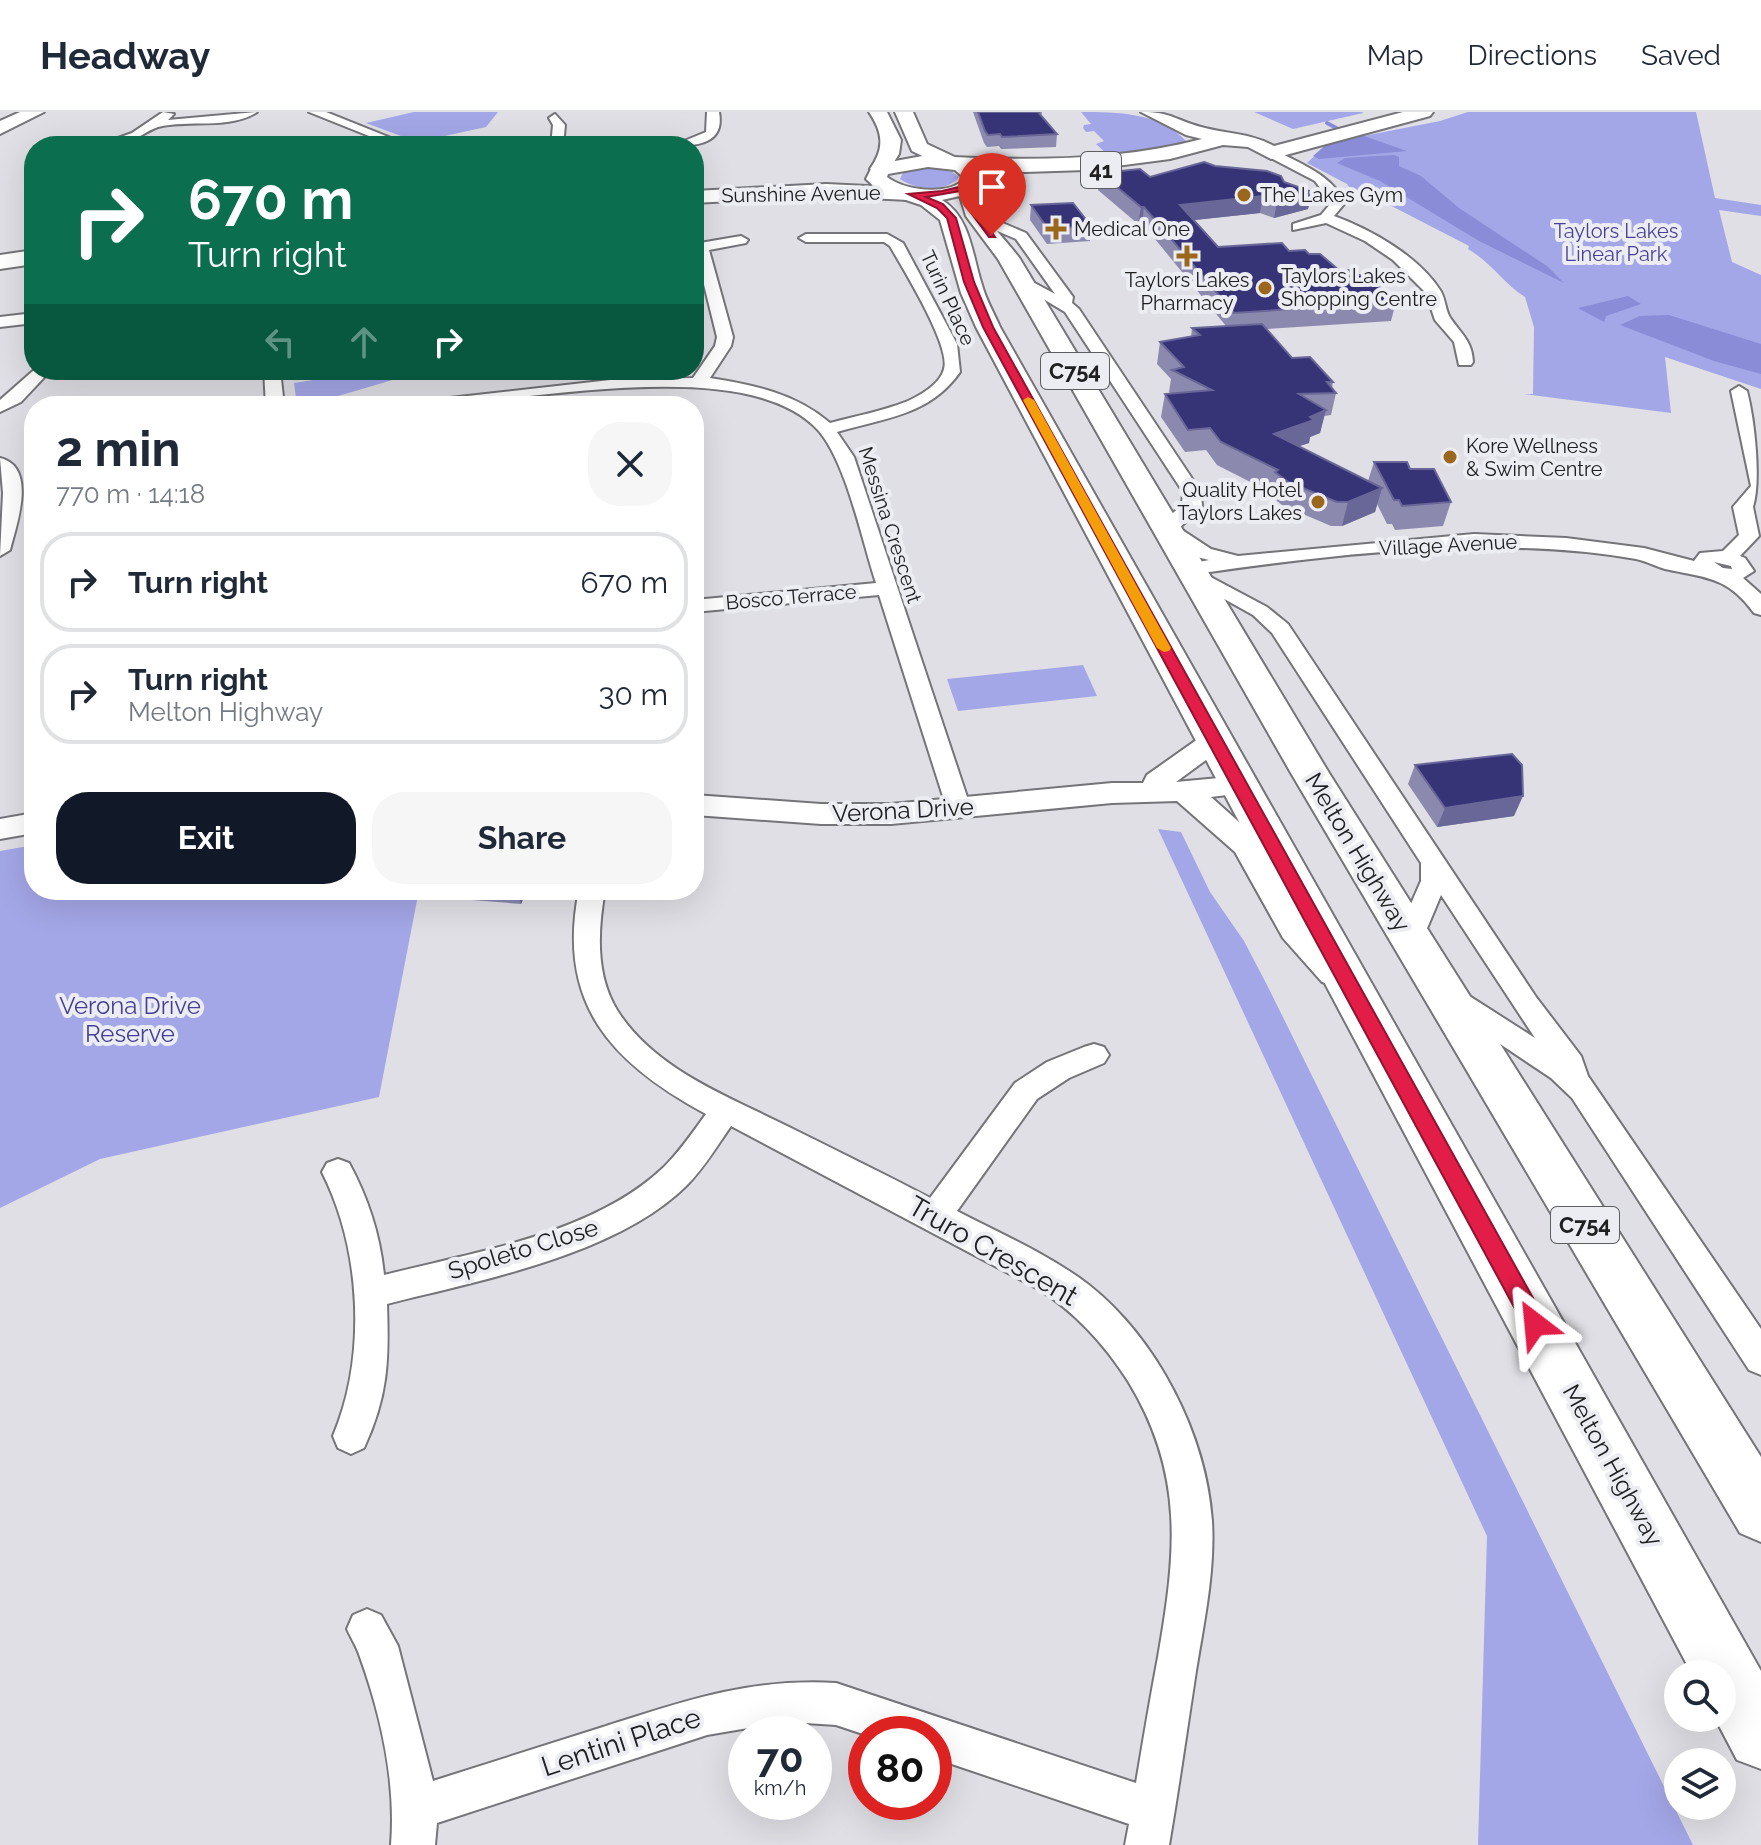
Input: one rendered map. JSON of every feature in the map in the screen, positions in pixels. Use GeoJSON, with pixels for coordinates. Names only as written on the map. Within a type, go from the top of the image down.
{"type":"FeatureCollection","features":[{"type":"Feature","properties":{"kind":"main road"},"geometry":{"type":"LineString","coordinates":[[0,128],[35,112]]}},
{"type":"Feature","properties":{"kind":"main road"},"geometry":{"type":"LineString","coordinates":[[878,112],[893,142],[891,155],[880,170]]}},
{"type":"Feature","properties":{"kind":"main road"},"geometry":{"type":"LineString","coordinates":[[904,112],[919,147],[974,174],[971,187]]}},
{"type":"Feature","properties":{"kind":"main road"},"geometry":{"type":"LineString","coordinates":[[1150,112],[1158,112],[1198,140]]}},
{"type":"Feature","properties":{"kind":"main road","name":"41"},"geometry":{"type":"LineString","coordinates":[[1355,126],[1389,112]]}},
{"type":"Feature","properties":{"kind":"main road","name":"41"},"geometry":{"type":"LineString","coordinates":[[1262,157],[1323,134],[1424,112]]}},
{"type":"Feature","properties":{"kind":"main road","name":"41"},"geometry":{"type":"LineString","coordinates":[[880,170],[913,162],[1025,166],[1086,164],[1170,153],[1198,140],[1323,134]]}},
{"type":"Feature","properties":{"kind":"main road"},"geometry":{"type":"LineString","coordinates":[[1235,139],[1263,146],[1262,157]]}},
{"type":"Feature","properties":{"kind":"main road","name":"41"},"geometry":{"type":"LineString","coordinates":[[911,194],[942,194],[1014,178],[1222,160],[1207,154],[1198,140]]}},
{"type":"Feature","properties":{"kind":"main road","name":"Sunshine Avenue"},"geometry":{"type":"LineString","coordinates":[[704,188],[817,181],[880,170]]}},
{"type":"Feature","properties":{"kind":"main road","name":"Melton Highway"},"geometry":{"type":"LineString","coordinates":[[880,170],[876,174],[878,181],[940,206],[951,218],[969,282],[988,327],[1761,1736]]}},
{"type":"Feature","properties":{"kind":"main road","name":"Melton Highway"},"geometry":{"type":"LineString","coordinates":[[971,187],[970,204],[1022,282],[1310,773],[1761,1512]]}},
{"type":"Feature","properties":{"kind":"main road","name":"Sunshine Avenue"},"geometry":{"type":"LineString","coordinates":[[704,196],[826,190],[911,194]]}},
{"type":"Feature","properties":{"kind":"main road"},"geometry":{"type":"LineString","coordinates":[[0,262],[24,258]]}},
{"type":"Feature","properties":{"kind":"main road"},"geometry":{"type":"LineString","coordinates":[[1236,779],[1310,773]]}},
{"type":"Feature","properties":{"kind":"street"},"geometry":{"type":"LineString","coordinates":[[156,124],[251,112]]}},
{"type":"Feature","properties":{"kind":"street"},"geometry":{"type":"LineString","coordinates":[[315,112],[381,136]]}},
{"type":"Feature","properties":{"kind":"street"},"geometry":{"type":"LineString","coordinates":[[704,136],[714,132],[717,127],[713,112]]}},
{"type":"Feature","properties":{"kind":"street"},"geometry":{"type":"LineString","coordinates":[[129,136],[156,124],[168,114]]}},
{"type":"Feature","properties":{"kind":"street"},"geometry":{"type":"LineString","coordinates":[[559,136],[561,121]]}},
{"type":"Feature","properties":{"kind":"street"},"geometry":{"type":"LineString","coordinates":[[1262,157],[1323,183],[1335,194],[1338,203],[1323,219],[1298,227]]}},
{"type":"Feature","properties":{"kind":"street"},"geometry":{"type":"LineString","coordinates":[[979,218],[1021,236],[1065,297],[1064,303]]}},
{"type":"Feature","properties":{"kind":"street"},"geometry":{"type":"LineString","coordinates":[[1323,219],[1352,229],[1388,250],[1431,289],[1440,316],[1464,344],[1465,362]]}},
{"type":"Feature","properties":{"kind":"street","name":"Turin Place"},"geometry":{"type":"LineString","coordinates":[[806,238],[887,238],[896,243],[949,344],[953,363],[946,381],[915,404],[828,429]]}},
{"type":"Feature","properties":{"kind":"street"},"geometry":{"type":"LineString","coordinates":[[704,247],[741,240]]}},
{"type":"Feature","properties":{"kind":"street"},"geometry":{"type":"LineString","coordinates":[[704,268],[725,337],[723,346],[704,374]]}},
{"type":"Feature","properties":{"kind":"street"},"geometry":{"type":"LineString","coordinates":[[1022,282],[1064,303],[1073,312],[1194,496],[1192,507],[1166,528]]}},
{"type":"Feature","properties":{"kind":"street"},"geometry":{"type":"LineString","coordinates":[[0,322],[24,319]]}},
{"type":"Feature","properties":{"kind":"street"},"geometry":{"type":"LineString","coordinates":[[0,407],[15,398],[33,380]]}},
{"type":"Feature","properties":{"kind":"street","name":"Messina Crescent"},"geometry":{"type":"LineString","coordinates":[[582,396],[646,381],[698,383],[769,396],[803,410],[828,429],[845,457],[959,809]]}},
{"type":"Feature","properties":{"kind":"street","name":"Messina Crescent"},"geometry":{"type":"LineString","coordinates":[[466,396],[512,386],[572,396]]}},
{"type":"Feature","properties":{"kind":"street"},"geometry":{"type":"LineString","coordinates":[[1739,391],[1760,486],[1743,507],[1748,539],[1718,565],[1761,609]]}},
{"type":"Feature","properties":{"kind":"street"},"geometry":{"type":"LineString","coordinates":[[0,463],[7,470],[14,490],[0,550]]}},
{"type":"Feature","properties":{"kind":"street","name":"Village Avenue"},"geometry":{"type":"LineString","coordinates":[[1166,528],[1213,557],[1252,560]]}},
{"type":"Feature","properties":{"kind":"street","name":"Village Avenue"},"geometry":{"type":"LineString","coordinates":[[1193,573],[1252,560],[1474,540],[1551,543],[1644,554],[1667,563],[1718,565]]}},
{"type":"Feature","properties":{"kind":"street"},"geometry":{"type":"LineString","coordinates":[[1193,573],[1260,611],[1280,629],[1526,1004],[1571,1064],[1575,1081],[1761,1359]]}},
{"type":"Feature","properties":{"kind":"street","name":"Bosco Terrace"},"geometry":{"type":"LineString","coordinates":[[704,605],[887,588]]}},
{"type":"Feature","properties":{"kind":"street"},"geometry":{"type":"LineString","coordinates":[[1215,740],[1170,786],[1209,809],[1247,846],[1302,941],[1354,994]]}},
{"type":"Feature","properties":{"kind":"street","name":"Verona Drive"},"geometry":{"type":"LineString","coordinates":[[704,806],[834,815],[959,809],[1236,779]]}},
{"type":"Feature","properties":{"kind":"street"},"geometry":{"type":"LineString","coordinates":[[0,829],[24,825]]}},
{"type":"Feature","properties":{"kind":"street"},"geometry":{"type":"LineString","coordinates":[[1410,938],[1434,881],[1434,863]]}},
{"type":"Feature","properties":{"kind":"street","name":"Truro Crescent"},"geometry":{"type":"LineString","coordinates":[[590,900],[585,925],[586,960],[593,989],[619,1035],[654,1069],[726,1110],[935,1216],[1063,1286],[1108,1327],[1143,1373],[1175,1441],[1185,1471],[1193,1508],[1194,1561],[1150,1828]]}},
{"type":"Feature","properties":{"kind":"street"},"geometry":{"type":"LineString","coordinates":[[1443,992],[1575,1081]]}},
{"type":"Feature","properties":{"kind":"street"},"geometry":{"type":"LineString","coordinates":[[935,1216],[1026,1091],[1058,1070],[1094,1055]]}},
{"type":"Feature","properties":{"kind":"street","name":"Spoleto Close"},"geometry":{"type":"LineString","coordinates":[[372,1293],[560,1243],[610,1222],[671,1180],[726,1110]]}},
{"type":"Feature","properties":{"kind":"street"},"geometry":{"type":"LineString","coordinates":[[338,1172],[349,1191],[372,1293],[364,1415],[351,1436]]}},
{"type":"Feature","properties":{"kind":"street","name":"Lentini Place"},"geometry":{"type":"LineString","coordinates":[[367,1629],[378,1646],[410,1778],[414,1827],[707,1714],[760,1705],[805,1702],[836,1704],[872,1716]]}},
{"type":"Feature","properties":{"kind":"street"},"geometry":{"type":"LineString","coordinates":[[952,1745],[1150,1828]]}},
{"type":"Feature","properties":{"kind":"green space"},"geometry":{"type":"Polygon","coordinates":[[[414,112],[498,112],[486,127],[445,136],[401,136],[366,123],[414,112]]]}},
{"type":"Feature","properties":{"kind":"green space"},"geometry":{"type":"Polygon","coordinates":[[[1081,112],[1151,119],[1164,124],[1186,141],[1177,146],[1109,156],[1096,144],[1104,141],[1094,131],[1086,132],[1083,128],[1091,124],[1081,112]]]}},
{"type":"Feature","properties":{"kind":"green space"},"geometry":{"type":"Polygon","coordinates":[[[1254,112],[1362,112],[1363,113],[1293,129],[1254,112]]]}},
{"type":"Feature","properties":{"kind":"green space","name":"Taylors Lakes Linear Park"},"geometry":{"type":"Polygon","coordinates":[[[1468,112],[1696,112],[1715,198],[1761,205],[1761,216],[1719,210],[1732,262],[1761,275],[1761,389],[1665,357],[1671,413],[1524,394],[1533,394],[1534,327],[1525,297],[1468,249],[1469,246],[1378,199],[1357,199],[1347,184],[1307,163],[1328,143],[1440,121],[1468,112]]]}},
{"type":"Feature","properties":{"kind":"green space"},"geometry":{"type":"Polygon","coordinates":[[[923,168],[951,171],[959,177],[939,188],[914,186],[900,179],[903,173],[923,168]]]}},
{"type":"Feature","properties":{"kind":"green space"},"geometry":{"type":"Polygon","coordinates":[[[313,380],[393,380],[338,396],[296,396],[294,383],[313,380]]]}},
{"type":"Feature","properties":{"kind":"green space"},"geometry":{"type":"Polygon","coordinates":[[[1083,665],[1097,696],[958,711],[947,679],[1083,665]]]}},
{"type":"Feature","properties":{"kind":"green space"},"geometry":{"type":"Polygon","coordinates":[[[1158,829],[1181,832],[1210,892],[1244,941],[1664,1786],[1664,1820],[1681,1820],[1693,1845],[1478,1845],[1487,1536],[1158,829]]]}},
{"type":"Feature","properties":{"kind":"green space","name":"Verona Drive Reserve"},"geometry":{"type":"Polygon","coordinates":[[[24,847],[24,900],[417,900],[379,1097],[100,1159],[0,1208],[0,851],[24,847]]]}},
{"type":"Feature","properties":{"kind":"shaded area"},"geometry":{"type":"Polygon","coordinates":[[[1361,135],[1407,151],[1319,159],[1313,156],[1328,143],[1361,135]]]}},
{"type":"Feature","properties":{"kind":"shaded area"},"geometry":{"type":"Polygon","coordinates":[[[1399,157],[1399,166],[1421,176],[1459,208],[1547,266],[1564,283],[1479,241],[1380,181],[1337,163],[1345,158],[1399,157]]]}},
{"type":"Feature","properties":{"kind":"shaded area"},"geometry":{"type":"Polygon","coordinates":[[[1628,296],[1641,304],[1606,316],[1604,322],[1578,308],[1628,296]]]}},
{"type":"Feature","properties":{"kind":"shaded area"},"geometry":{"type":"Polygon","coordinates":[[[1669,315],[1761,344],[1761,374],[1714,361],[1620,325],[1640,316],[1669,315]]]}},
{"type":"Feature","properties":{"kind":"building"},"geometry":{"type":"Polygon","coordinates":[[[978,112],[1038,112],[1057,134],[988,135],[978,112]]]}},
{"type":"Feature","properties":{"kind":"building"},"geometry":{"type":"Polygon","coordinates":[[[1204,162],[1215,166],[1267,171],[1281,176],[1284,182],[1312,192],[1277,202],[1263,196],[1180,205],[1218,247],[1282,243],[1289,251],[1305,250],[1309,254],[1320,254],[1340,271],[1350,270],[1356,275],[1366,275],[1396,302],[1234,313],[1144,207],[1100,173],[1140,169],[1150,177],[1204,162]]]}},
{"type":"Feature","properties":{"kind":"building"},"geometry":{"type":"Polygon","coordinates":[[[1073,203],[1091,226],[1048,229],[1031,205],[1073,203]]]}},
{"type":"Feature","properties":{"kind":"building"},"geometry":{"type":"Polygon","coordinates":[[[1262,324],[1292,358],[1310,357],[1333,382],[1327,382],[1336,393],[1299,394],[1326,410],[1310,417],[1314,420],[1274,434],[1382,488],[1348,502],[1337,502],[1288,482],[1275,472],[1278,470],[1221,442],[1210,428],[1188,430],[1165,394],[1212,390],[1172,370],[1184,367],[1160,342],[1200,335],[1192,328],[1262,324]]]}},
{"type":"Feature","properties":{"kind":"building"},"geometry":{"type":"Polygon","coordinates":[[[1374,462],[1407,462],[1410,469],[1434,469],[1451,502],[1402,506],[1399,500],[1394,500],[1374,462]]]}},
{"type":"Feature","properties":{"kind":"building"},"geometry":{"type":"Polygon","coordinates":[[[1512,754],[1522,765],[1523,796],[1445,808],[1415,765],[1512,754]]]}},
{"type":"Feature","properties":{"kind":"waterway"},"geometry":{"type":"LineString","coordinates":[[1327,123],[1353,137]]}},
{"type":"Feature","properties":{"kind":"slow traffic"},"geometry":{"type":"LineString","coordinates":[[1028,400],[1164,648]]}},
{"type":"Feature","properties":{"kind":"place","name":"The Lakes Gym"},"geometry":{"type":"Point","coordinates":[1244,195]}},
{"type":"Feature","properties":{"kind":"place","name":"Medical One"},"geometry":{"type":"Point","coordinates":[1056,229]}},
{"type":"Feature","properties":{"kind":"place","name":"Taylors Lakes Pharmacy"},"geometry":{"type":"Point","coordinates":[1187,256]}},
{"type":"Feature","properties":{"kind":"place","name":"Taylors Lakes Shopping Centre"},"geometry":{"type":"Point","coordinates":[1265,288]}},
{"type":"Feature","properties":{"kind":"place","name":"Kore Wellness & Swim Centre"},"geometry":{"type":"Point","coordinates":[1450,457]}},
{"type":"Feature","properties":{"kind":"place","name":"Quality Hotel Taylors Lakes"},"geometry":{"type":"Point","coordinates":[1318,502]}},
{"type":"Feature","properties":{"kind":"route"},"geometry":{"type":"LineString","coordinates":[[992,235],[971,206],[971,187],[942,194],[912,194],[940,206],[951,218],[969,282],[988,327],[1535,1324]]}}]}
